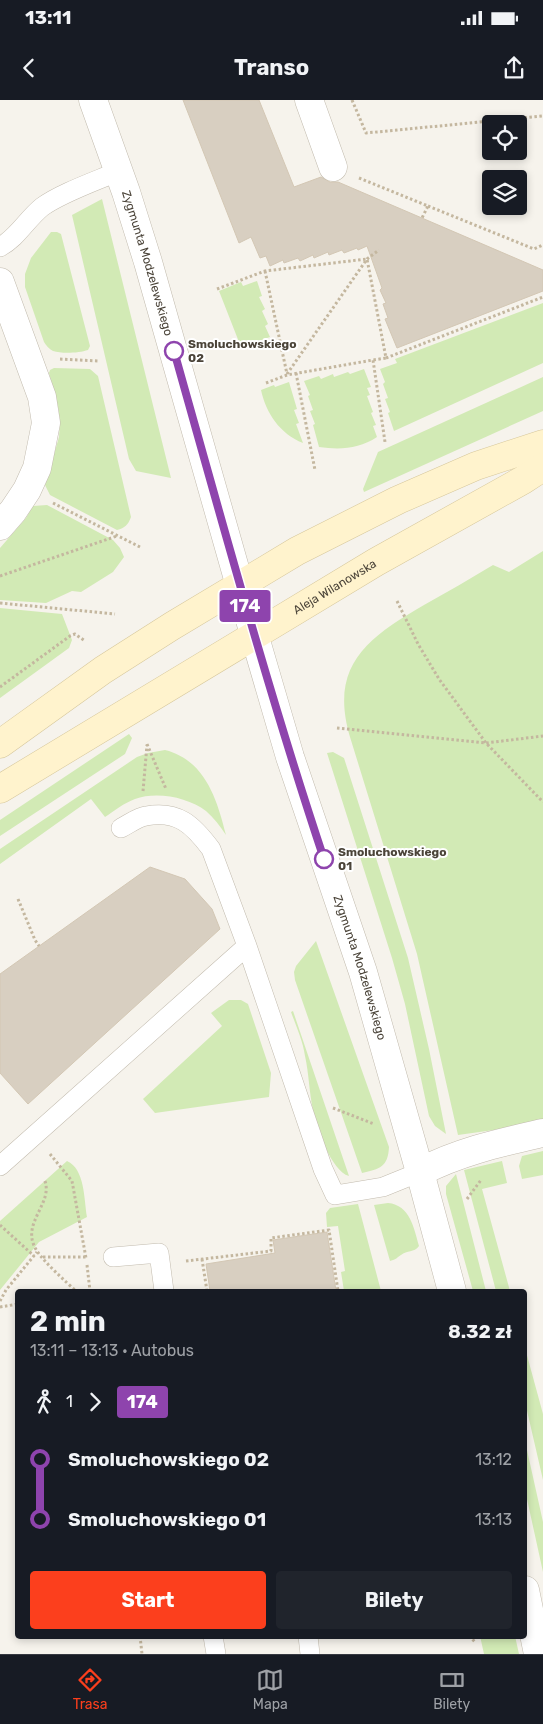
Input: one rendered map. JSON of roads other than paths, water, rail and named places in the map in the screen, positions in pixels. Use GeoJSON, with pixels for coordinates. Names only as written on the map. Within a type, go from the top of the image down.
{"type":"FeatureCollection","features":[{"type":"Feature","properties":{"kind":"main road"},"geometry":{"type":"LineString","coordinates":[[0,744],[103,670],[297,551],[398,500],[476,466],[543,444]]}},
{"type":"Feature","properties":{"kind":"main road","name":"Aleja Wilanowska"},"geometry":{"type":"LineString","coordinates":[[0,788],[376,562],[543,467]]}},
{"type":"Feature","properties":{"kind":"street","name":"Zygmunta Modzelewskiego"},"geometry":{"type":"LineString","coordinates":[[92,100],[119,171],[158,295],[290,757],[363,972],[451,1289]]}},
{"type":"Feature","properties":{"kind":"street"},"geometry":{"type":"LineString","coordinates":[[309,100],[333,167]]}},
{"type":"Feature","properties":{"kind":"street"},"geometry":{"type":"LineString","coordinates":[[0,282],[42,397],[46,423],[37,468],[27,490],[0,526]]}},
{"type":"Feature","properties":{"kind":"street"},"geometry":{"type":"LineString","coordinates":[[420,1172],[474,1149],[543,1133]]}},
{"type":"Feature","properties":{"kind":"street"},"geometry":{"type":"LineString","coordinates":[[527,1600],[538,1654]]}},
{"type":"Feature","properties":{"kind":"lane"},"geometry":{"type":"LineString","coordinates":[[0,247],[43,207],[119,171]]}},
{"type":"Feature","properties":{"kind":"lane"},"geometry":{"type":"LineString","coordinates":[[129,824],[144,816],[167,815],[177,818],[186,821],[211,849],[247,946],[323,1169],[335,1195],[383,1187],[420,1172]]}},
{"type":"Feature","properties":{"kind":"lane"},"geometry":{"type":"LineString","coordinates":[[0,1166],[247,946]]}},
{"type":"Feature","properties":{"kind":"lane"},"geometry":{"type":"LineString","coordinates":[[113,1257],[159,1253],[164,1289]]}},
{"type":"Feature","properties":{"kind":"lane"},"geometry":{"type":"LineString","coordinates":[[214,1639],[216,1654]]}},
{"type":"Feature","properties":{"kind":"lane"},"geometry":{"type":"LineString","coordinates":[[308,1639],[310,1654]]}},
{"type":"Feature","properties":{"kind":"place","name":"Smoluchowskiego 02"},"geometry":{"type":"Point","coordinates":[174,351]}},
{"type":"Feature","properties":{"kind":"place","name":"Smoluchowskiego 01"},"geometry":{"type":"Point","coordinates":[324,859]}}]}
